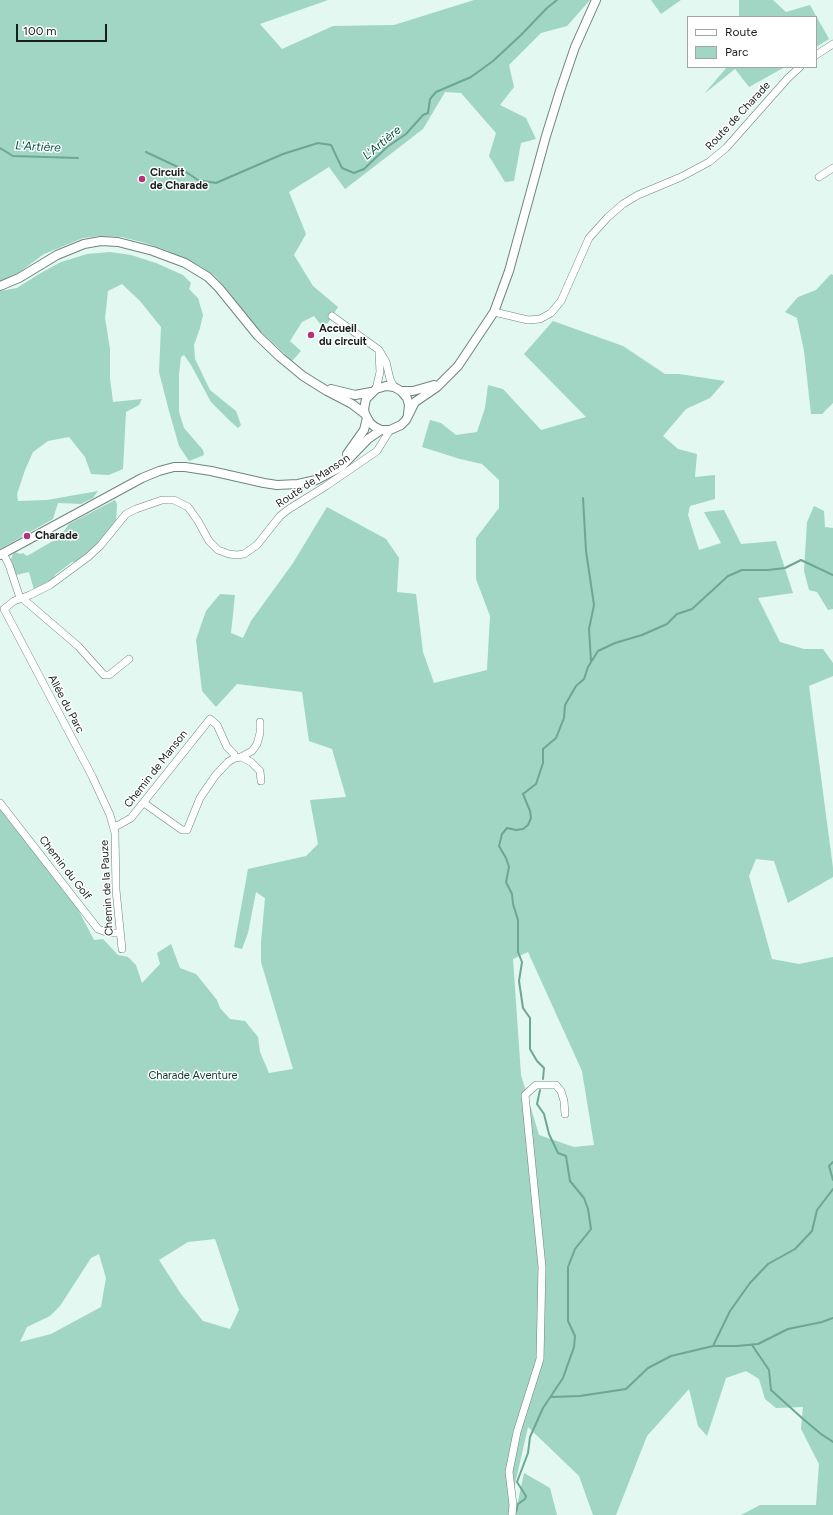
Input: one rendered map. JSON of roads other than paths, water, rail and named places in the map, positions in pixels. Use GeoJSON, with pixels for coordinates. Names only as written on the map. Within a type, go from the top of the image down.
{"type":"FeatureCollection","features":[{"type":"Feature","properties":{"kind":"street"},"geometry":{"type":"LineString","coordinates":[[379,350],[380,372],[373,390],[366,399],[364,409],[370,424],[381,430],[390,430],[401,425],[415,402],[438,387],[461,362],[494,312],[509,271],[546,136],[560,91],[575,47],[596,0]]}},
{"type":"Feature","properties":{"kind":"street"},"geometry":{"type":"LineString","coordinates":[[817,54],[833,44]]}},
{"type":"Feature","properties":{"kind":"street","name":"Route de Charade"},"geometry":{"type":"LineString","coordinates":[[494,312],[528,320],[540,319],[551,314],[558,306],[566,291],[576,264],[589,238],[608,217],[623,204],[638,195],[702,167],[714,158],[726,148],[788,78],[799,68]]}},
{"type":"Feature","properties":{"kind":"street"},"geometry":{"type":"LineString","coordinates":[[819,177],[833,168]]}},
{"type":"Feature","properties":{"kind":"street"},"geometry":{"type":"LineString","coordinates":[[0,286],[19,278],[57,255],[84,244],[110,241],[140,247],[185,263],[208,278],[219,288],[268,347],[294,369],[313,382],[352,404],[366,416]]}},
{"type":"Feature","properties":{"kind":"street"},"geometry":{"type":"LineString","coordinates":[[332,316],[379,350],[386,362],[388,375],[397,389],[407,398],[409,405],[408,414]]}},
{"type":"Feature","properties":{"kind":"street"},"geometry":{"type":"LineString","coordinates":[[313,382],[344,393],[355,395],[383,386],[413,391],[427,388],[446,379]]}},
{"type":"Feature","properties":{"kind":"street"},"geometry":{"type":"LineString","coordinates":[[333,471],[364,430],[366,416]]}},
{"type":"Feature","properties":{"kind":"street"},"geometry":{"type":"LineString","coordinates":[[129,659],[110,675],[104,675],[78,646],[21,598],[9,565],[1,554],[142,478],[159,471],[185,466],[278,485],[307,483],[324,476],[346,462],[364,443],[381,430]]}},
{"type":"Feature","properties":{"kind":"street","name":"Route de Manson"},"geometry":{"type":"LineString","coordinates":[[21,598],[50,585],[88,557],[100,546],[126,514],[162,500],[174,500],[188,507],[195,515],[209,541],[218,550],[229,554],[244,554],[257,545],[280,516],[288,509],[326,486],[379,449],[390,430]]}},
{"type":"Feature","properties":{"kind":"street","name":"Allée du Parc"},"geometry":{"type":"LineString","coordinates":[[21,598],[11,602],[2,610],[92,776],[114,827]]}},
{"type":"Feature","properties":{"kind":"street","name":"Chemin de Manson"},"geometry":{"type":"LineString","coordinates":[[114,827],[131,818],[210,719],[217,725],[227,746],[238,758]]}},
{"type":"Feature","properties":{"kind":"street"},"geometry":{"type":"LineString","coordinates":[[144,803],[182,830],[187,830],[203,793],[220,771],[228,762],[252,751],[257,744],[260,733],[260,722]]}},
{"type":"Feature","properties":{"kind":"street"},"geometry":{"type":"LineString","coordinates":[[238,758],[251,762],[260,771],[261,781]]}},
{"type":"Feature","properties":{"kind":"street","name":"Chemin du Golf"},"geometry":{"type":"LineString","coordinates":[[0,803],[98,928],[109,933],[119,933]]}},
{"type":"Feature","properties":{"kind":"street","name":"Chemin de la Pauze"},"geometry":{"type":"LineString","coordinates":[[114,827],[116,890],[119,933],[122,948]]}},
{"type":"Feature","properties":{"kind":"street"},"geometry":{"type":"LineString","coordinates":[[512,1515],[513,1505],[509,1472],[517,1432],[535,1379],[541,1352],[542,1267],[525,1096],[536,1085],[556,1085],[561,1091],[564,1101],[565,1114]]}},
{"type":"Feature","properties":{"kind":"waterway","name":"L'Artière"},"geometry":{"type":"LineString","coordinates":[[146,152],[180,168],[198,180],[216,183],[283,154],[318,143],[331,145],[342,168],[354,173],[364,169],[387,147],[406,134],[423,115],[428,113],[430,99],[436,92],[471,77],[493,61],[557,0]]}},
{"type":"Feature","properties":{"kind":"waterway","name":"L'Artière"},"geometry":{"type":"LineString","coordinates":[[0,148],[13,156],[78,158]]}},
{"type":"Feature","properties":{"kind":"waterway"},"geometry":{"type":"LineString","coordinates":[[583,498],[586,551],[594,605],[589,629],[591,661]]}},
{"type":"Feature","properties":{"kind":"waterway"},"geometry":{"type":"LineString","coordinates":[[543,1079],[544,1068],[537,1061],[530,1049],[530,1018],[523,1008],[519,981],[522,962],[518,952],[518,920],[513,904],[512,894],[506,882],[509,867],[499,846],[502,834],[507,828],[516,830],[523,829],[528,825],[531,818],[530,811],[523,794],[536,784],[543,763],[543,749],[556,738],[564,718],[565,705],[576,686],[584,679],[588,667],[598,651],[615,643],[642,635],[667,624],[677,614],[692,609],[728,576],[742,570],[768,570],[785,568],[801,560],[833,575]]}},
{"type":"Feature","properties":{"kind":"waterway"},"geometry":{"type":"LineString","coordinates":[[516,1512],[518,1504],[525,1499],[526,1496],[517,1482],[528,1453],[530,1437],[543,1408],[563,1378],[574,1347],[575,1336],[568,1321],[568,1267],[575,1249],[591,1229],[588,1209],[584,1198],[570,1181],[566,1156],[558,1153],[549,1134],[544,1114],[537,1104],[540,1090]]}},
{"type":"Feature","properties":{"kind":"waterway"},"geometry":{"type":"LineString","coordinates":[[833,1162],[829,1166],[833,1180]]}},
{"type":"Feature","properties":{"kind":"waterway"},"geometry":{"type":"LineString","coordinates":[[713,1346],[730,1311],[750,1283],[768,1264],[795,1249],[812,1231],[817,1210],[833,1189]]}},
{"type":"Feature","properties":{"kind":"waterway"},"geometry":{"type":"LineString","coordinates":[[551,1397],[580,1396],[626,1389],[648,1368],[671,1356],[713,1346],[758,1344],[788,1329],[822,1322],[833,1318]]}},
{"type":"Feature","properties":{"kind":"waterway"},"geometry":{"type":"LineString","coordinates":[[752,1345],[769,1370],[771,1390],[821,1434],[833,1442]]}},
{"type":"Feature","properties":{"kind":"place","name":"Circuit de Charade"},"geometry":{"type":"Point","coordinates":[142,179]}},
{"type":"Feature","properties":{"kind":"place","name":"Accueil du circuit"},"geometry":{"type":"Point","coordinates":[311,335]}},
{"type":"Feature","properties":{"kind":"place","name":"Charade"},"geometry":{"type":"Point","coordinates":[27,536]}},
{"type":"Feature","properties":{"kind":"park label","name":"Charade Aventure"},"geometry":{"type":"Point","coordinates":[193,1076]}}]}
